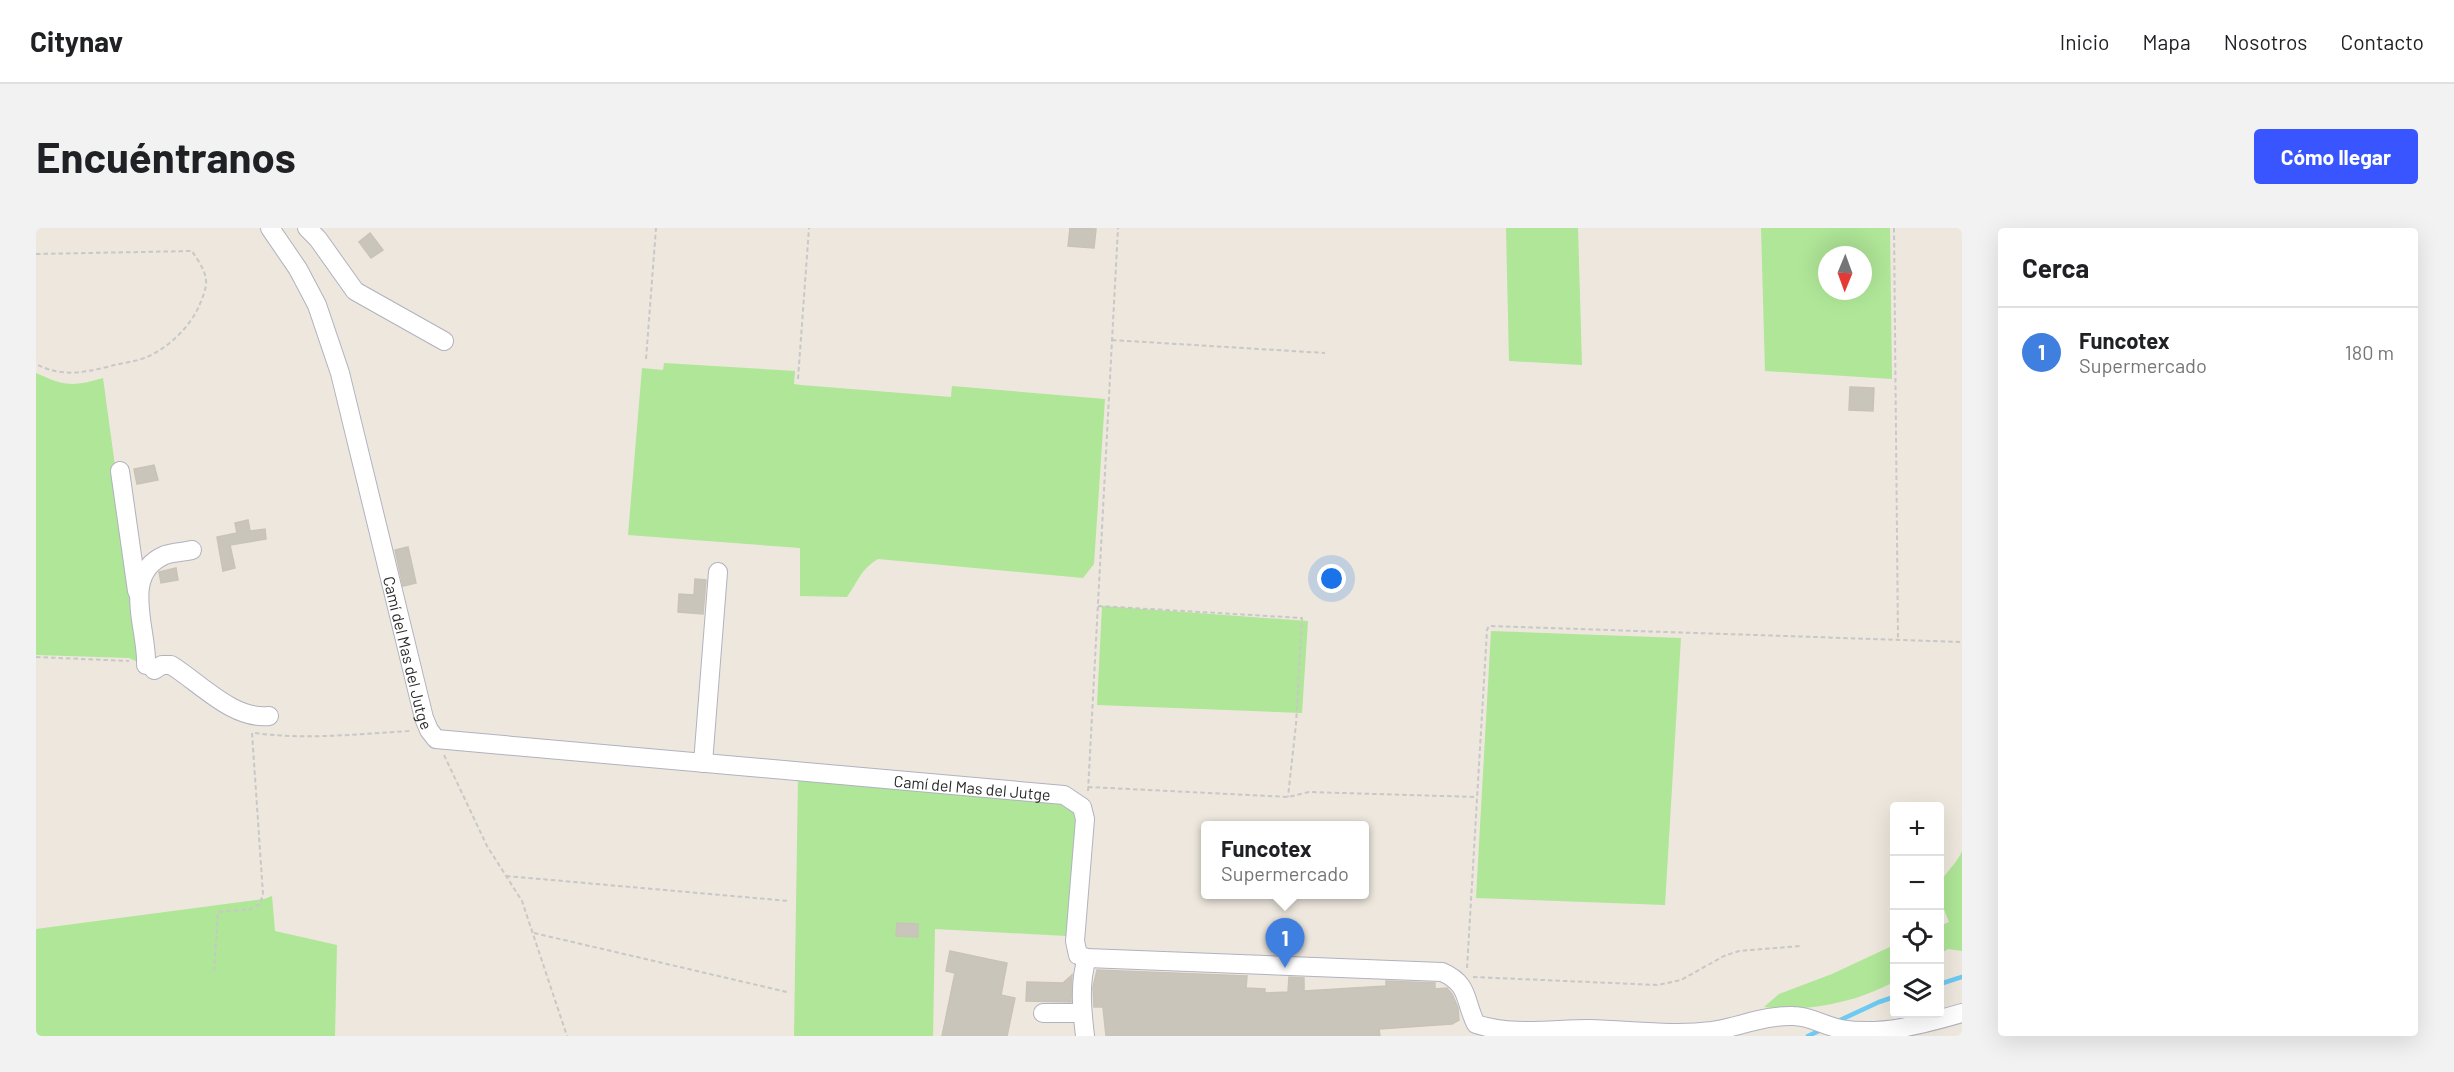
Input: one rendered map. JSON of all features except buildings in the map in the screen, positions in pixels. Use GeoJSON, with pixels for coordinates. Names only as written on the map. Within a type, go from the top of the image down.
{"type":"FeatureCollection","features":[{"type":"Feature","properties":{"kind":"street","name":"Camí del Mas del Jutge"},"geometry":{"type":"LineString","coordinates":[[270,228],[298,269],[317,305],[340,373],[424,718],[436,739],[1064,795],[1082,807]]}},
{"type":"Feature","properties":{"kind":"street"},"geometry":{"type":"LineString","coordinates":[[307,228],[318,239],[355,291],[444,341]]}},
{"type":"Feature","properties":{"kind":"street"},"geometry":{"type":"LineString","coordinates":[[120,471],[150,667],[171,665],[238,711],[260,717],[269,716]]}},
{"type":"Feature","properties":{"kind":"street"},"geometry":{"type":"LineString","coordinates":[[137,593],[142,578],[151,565],[165,555],[192,550]]}},
{"type":"Feature","properties":{"kind":"street"},"geometry":{"type":"LineString","coordinates":[[703,763],[718,572]]}},
{"type":"Feature","properties":{"kind":"street"},"geometry":{"type":"LineString","coordinates":[[1082,807],[1085,819],[1075,941],[1078,954],[1087,958],[1442,972],[1455,977],[1463,987],[1469,1001],[1470,1013],[1476,1024],[1490,1029],[1516,1031],[1586,1029],[1682,1034],[1716,1030],[1750,1021],[1792,1016],[1864,1032],[1891,1029],[1962,1013]]}},
{"type":"Feature","properties":{"kind":"street"},"geometry":{"type":"LineString","coordinates":[[1085,1036],[1082,1012],[1082,974],[1087,958]]}},
{"type":"Feature","properties":{"kind":"street"},"geometry":{"type":"LineString","coordinates":[[1043,1013],[1082,1012]]}},
{"type":"Feature","properties":{"kind":"path"},"geometry":{"type":"LineString","coordinates":[[646,359],[656,228]]}},
{"type":"Feature","properties":{"kind":"path"},"geometry":{"type":"LineString","coordinates":[[798,379],[809,228]]}},
{"type":"Feature","properties":{"kind":"path"},"geometry":{"type":"LineString","coordinates":[[1082,807],[1088,787],[1118,228]]}},
{"type":"Feature","properties":{"kind":"path"},"geometry":{"type":"LineString","coordinates":[[1894,228],[1898,640]]}},
{"type":"Feature","properties":{"kind":"path"},"geometry":{"type":"LineString","coordinates":[[36,254],[192,251],[202,266],[206,280],[195,315],[165,346],[147,357],[88,372],[67,374],[54,372],[36,364]]}},
{"type":"Feature","properties":{"kind":"path"},"geometry":{"type":"LineString","coordinates":[[1112,340],[1325,352]]}},
{"type":"Feature","properties":{"kind":"path"},"geometry":{"type":"LineString","coordinates":[[1097,606],[1302,618],[1296,724],[1288,797]]}},
{"type":"Feature","properties":{"kind":"path"},"geometry":{"type":"LineString","coordinates":[[1800,946],[1739,951],[1724,956],[1681,980],[1658,985],[1467,977],[1489,626],[1962,642]]}},
{"type":"Feature","properties":{"kind":"path"},"geometry":{"type":"LineString","coordinates":[[214,971],[218,912],[251,909],[260,904],[263,894],[252,733]]}},
{"type":"Feature","properties":{"kind":"path"},"geometry":{"type":"LineString","coordinates":[[436,739],[487,846],[522,902],[567,1036]]}},
{"type":"Feature","properties":{"kind":"path"},"geometry":{"type":"LineString","coordinates":[[1088,787],[1288,797],[1309,792],[1477,798]]}},
{"type":"Feature","properties":{"kind":"path"},"geometry":{"type":"LineString","coordinates":[[506,876],[789,901]]}},
{"type":"Feature","properties":{"kind":"path"},"geometry":{"type":"LineString","coordinates":[[534,933],[787,992]]}},
{"type":"Feature","properties":{"kind":"green space"},"geometry":{"type":"Polygon","coordinates":[[[1506,228],[1578,228],[1582,365],[1509,361],[1506,228]]]}},
{"type":"Feature","properties":{"kind":"green space"},"geometry":{"type":"Polygon","coordinates":[[[1761,228],[1890,228],[1892,379],[1765,371],[1761,228]]]}},
{"type":"Feature","properties":{"kind":"green space"},"geometry":{"type":"Polygon","coordinates":[[[664,363],[795,371],[794,384],[801,385],[951,397],[952,386],[1105,399],[1094,564],[1083,578],[878,559],[863,571],[847,597],[800,596],[800,548],[628,535],[642,368],[663,370],[664,363]]]}},
{"type":"Feature","properties":{"kind":"green space"},"geometry":{"type":"Polygon","coordinates":[[[36,373],[54,381],[69,384],[103,378],[142,664],[129,658],[36,655],[36,373]]]}},
{"type":"Feature","properties":{"kind":"green space"},"geometry":{"type":"Polygon","coordinates":[[[1102,606],[1308,621],[1302,713],[1097,705],[1102,606]]]}},
{"type":"Feature","properties":{"kind":"green space"},"geometry":{"type":"Polygon","coordinates":[[[1491,631],[1681,638],[1665,905],[1476,898],[1491,631]]]}},
{"type":"Feature","properties":{"kind":"green space"},"geometry":{"type":"Polygon","coordinates":[[[798,777],[1054,800],[1076,813],[1066,936],[935,929],[933,1036],[794,1036],[798,777]]]}},
{"type":"Feature","properties":{"kind":"green space"},"geometry":{"type":"Polygon","coordinates":[[[1962,851],[1962,951],[1948,949],[1944,952],[1944,924],[1949,922],[1944,909],[1944,877],[1962,851]]]}},
{"type":"Feature","properties":{"kind":"green space"},"geometry":{"type":"Polygon","coordinates":[[[272,896],[275,931],[337,945],[335,1036],[36,1036],[36,929],[264,899],[272,896]]]}},
{"type":"Feature","properties":{"kind":"green space"},"geometry":{"type":"Polygon","coordinates":[[[1890,947],[1890,984],[1863,995],[1831,1004],[1798,1008],[1764,1007],[1779,994],[1832,974],[1890,947]]]}},
{"type":"Feature","properties":{"kind":"waterway"},"geometry":{"type":"LineString","coordinates":[[1944,983],[1962,977]]}},
{"type":"Feature","properties":{"kind":"waterway"},"geometry":{"type":"LineString","coordinates":[[1836,1022],[1890,998]]}},
{"type":"Feature","properties":{"kind":"waterway"},"geometry":{"type":"LineString","coordinates":[[1808,1036],[1823,1029]]}},
{"type":"Feature","properties":{"kind":"place","name":"Funcotex"},"geometry":{"type":"Point","coordinates":[1285,968]}}]}
